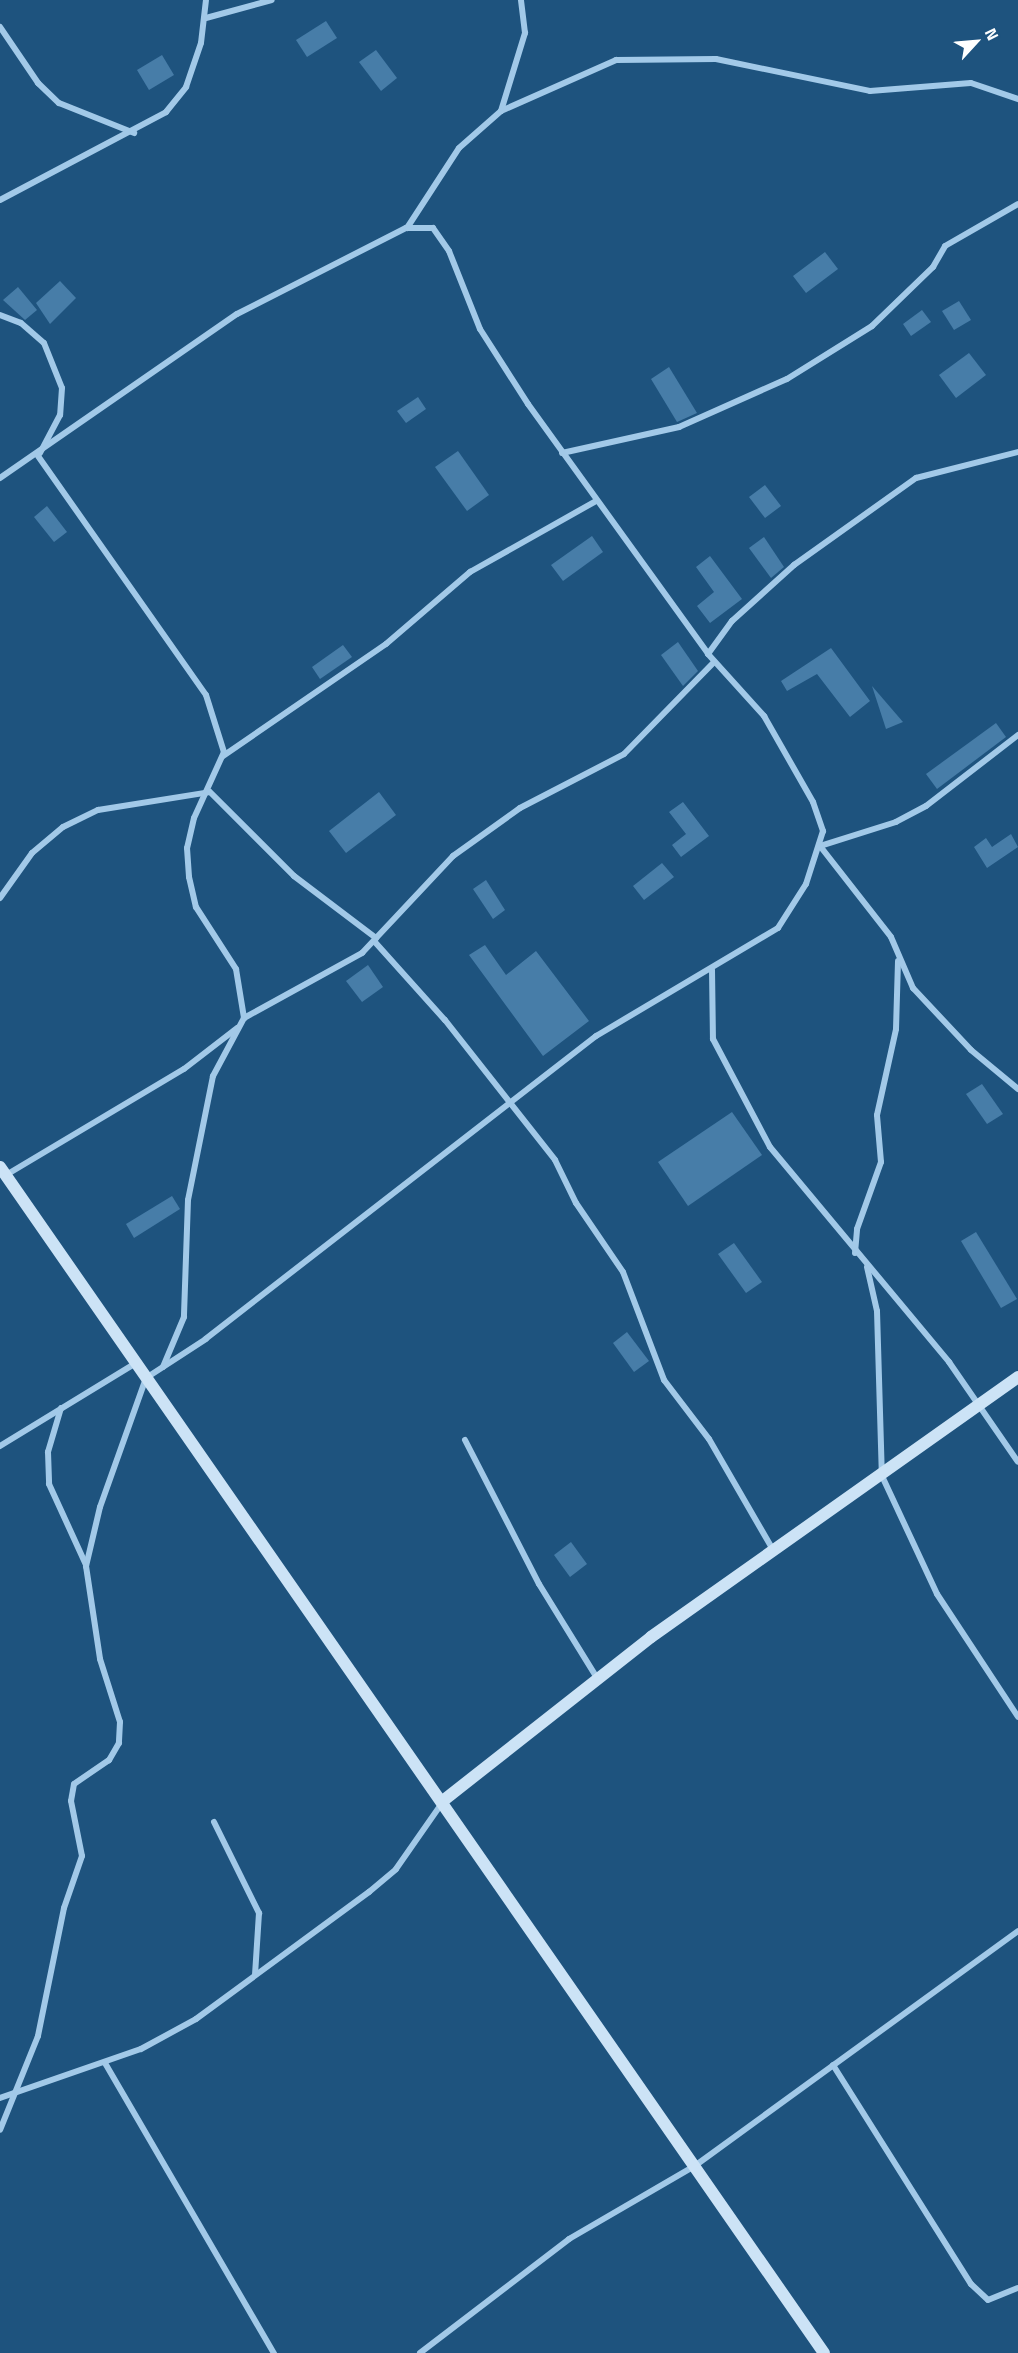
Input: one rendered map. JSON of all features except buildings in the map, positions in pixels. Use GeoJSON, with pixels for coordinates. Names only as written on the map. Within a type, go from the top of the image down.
{"type":"FeatureCollection","features":[{"type":"Feature","properties":{"kind":"street"},"geometry":{"type":"LineString","coordinates":[[0,200],[134,133],[166,112],[186,87],[206,18],[206,0]]}},
{"type":"Feature","properties":{"kind":"street"},"geometry":{"type":"LineString","coordinates":[[206,18],[272,0]]}},
{"type":"Feature","properties":{"kind":"street"},"geometry":{"type":"LineString","coordinates":[[501,111],[525,33],[521,0]]}},
{"type":"Feature","properties":{"kind":"street"},"geometry":{"type":"LineString","coordinates":[[0,27],[38,83],[59,103],[134,133]]}},
{"type":"Feature","properties":{"kind":"street"},"geometry":{"type":"LineString","coordinates":[[406,228],[459,148],[501,111],[589,67],[638,56],[716,59],[870,91],[971,83],[1018,99]]}},
{"type":"Feature","properties":{"kind":"street"},"geometry":{"type":"LineString","coordinates":[[562,453],[679,427],[787,379],[873,326],[933,267],[945,246],[1018,204]]}},
{"type":"Feature","properties":{"kind":"street"},"geometry":{"type":"LineString","coordinates":[[0,478],[38,456],[237,314],[406,228],[426,225],[439,233],[480,329],[562,453],[714,662],[782,746],[813,802],[823,831],[820,846],[802,891],[777,928],[712,970],[622,1019],[146,1378],[100,1507],[86,1566]]}},
{"type":"Feature","properties":{"kind":"street"},"geometry":{"type":"LineString","coordinates":[[0,315],[21,323],[44,343],[62,388],[60,415],[38,456]]}},
{"type":"Feature","properties":{"kind":"street"},"geometry":{"type":"LineString","coordinates":[[708,654],[732,621],[794,565],[916,478],[1018,452]]}},
{"type":"Feature","properties":{"kind":"street"},"geometry":{"type":"LineString","coordinates":[[38,456],[206,695],[218,720],[223,756],[210,792],[194,818],[189,877],[196,907],[236,969],[244,1018]]}},
{"type":"Feature","properties":{"kind":"street"},"geometry":{"type":"LineString","coordinates":[[223,756],[386,644],[470,572],[596,501]]}},
{"type":"Feature","properties":{"kind":"street"},"geometry":{"type":"LineString","coordinates":[[162,1368],[184,1317],[188,1200],[213,1076],[244,1018],[313,984],[375,940],[453,856],[520,808],[624,754],[714,662]]}},
{"type":"Feature","properties":{"kind":"street"},"geometry":{"type":"LineString","coordinates":[[820,846],[896,822],[926,806],[1018,735]]}},
{"type":"Feature","properties":{"kind":"street"},"geometry":{"type":"LineString","coordinates":[[210,792],[294,876],[375,940],[511,1103],[555,1160],[576,1203],[623,1272],[664,1380],[709,1439],[774,1552]]}},
{"type":"Feature","properties":{"kind":"street"},"geometry":{"type":"LineString","coordinates":[[0,898],[32,853],[63,827],[98,810],[210,792]]}},
{"type":"Feature","properties":{"kind":"street"},"geometry":{"type":"LineString","coordinates":[[820,846],[859,891],[898,953],[913,988],[971,1050],[1018,1089]]}},
{"type":"Feature","properties":{"kind":"street"},"geometry":{"type":"LineString","coordinates":[[855,1253],[857,1229],[881,1162],[877,1115],[896,1029],[898,953]]}},
{"type":"Feature","properties":{"kind":"street"},"geometry":{"type":"LineString","coordinates":[[712,970],[713,1039],[742,1098],[770,1147],[978,1404],[1018,1462]]}},
{"type":"Feature","properties":{"kind":"street"},"geometry":{"type":"LineString","coordinates":[[239,1026],[184,1069],[3,1171],[444,1800],[824,2353]]}},
{"type":"Feature","properties":{"kind":"street"},"geometry":{"type":"LineString","coordinates":[[867,1266],[878,1311],[882,1476],[937,1594],[1018,1717]]}},
{"type":"Feature","properties":{"kind":"street"},"geometry":{"type":"LineString","coordinates":[[0,1446],[136,1363]]}},
{"type":"Feature","properties":{"kind":"street"},"geometry":{"type":"LineString","coordinates":[[0,2098],[105,2063],[196,2019],[396,1869],[444,1800],[597,1678],[1018,1377]]}},
{"type":"Feature","properties":{"kind":"street"},"geometry":{"type":"LineString","coordinates":[[0,2130],[38,2036],[64,1908],[82,1856],[71,1801],[74,1784],[109,1760],[119,1743],[120,1722],[100,1659],[86,1566],[49,1484],[48,1452],[61,1408]]}},
{"type":"Feature","properties":{"kind":"street"},"geometry":{"type":"LineString","coordinates":[[465,1440],[534,1575],[597,1678]]}},
{"type":"Feature","properties":{"kind":"street"},"geometry":{"type":"LineString","coordinates":[[214,1822],[256,1905],[255,1975]]}},
{"type":"Feature","properties":{"kind":"street"},"geometry":{"type":"LineString","coordinates":[[420,2353],[569,2239],[696,2165],[1018,1931]]}},
{"type":"Feature","properties":{"kind":"street"},"geometry":{"type":"LineString","coordinates":[[105,2063],[274,2353]]}},
{"type":"Feature","properties":{"kind":"street"},"geometry":{"type":"LineString","coordinates":[[833,2065],[971,2283],[988,2300],[1018,2288]]}}]}
